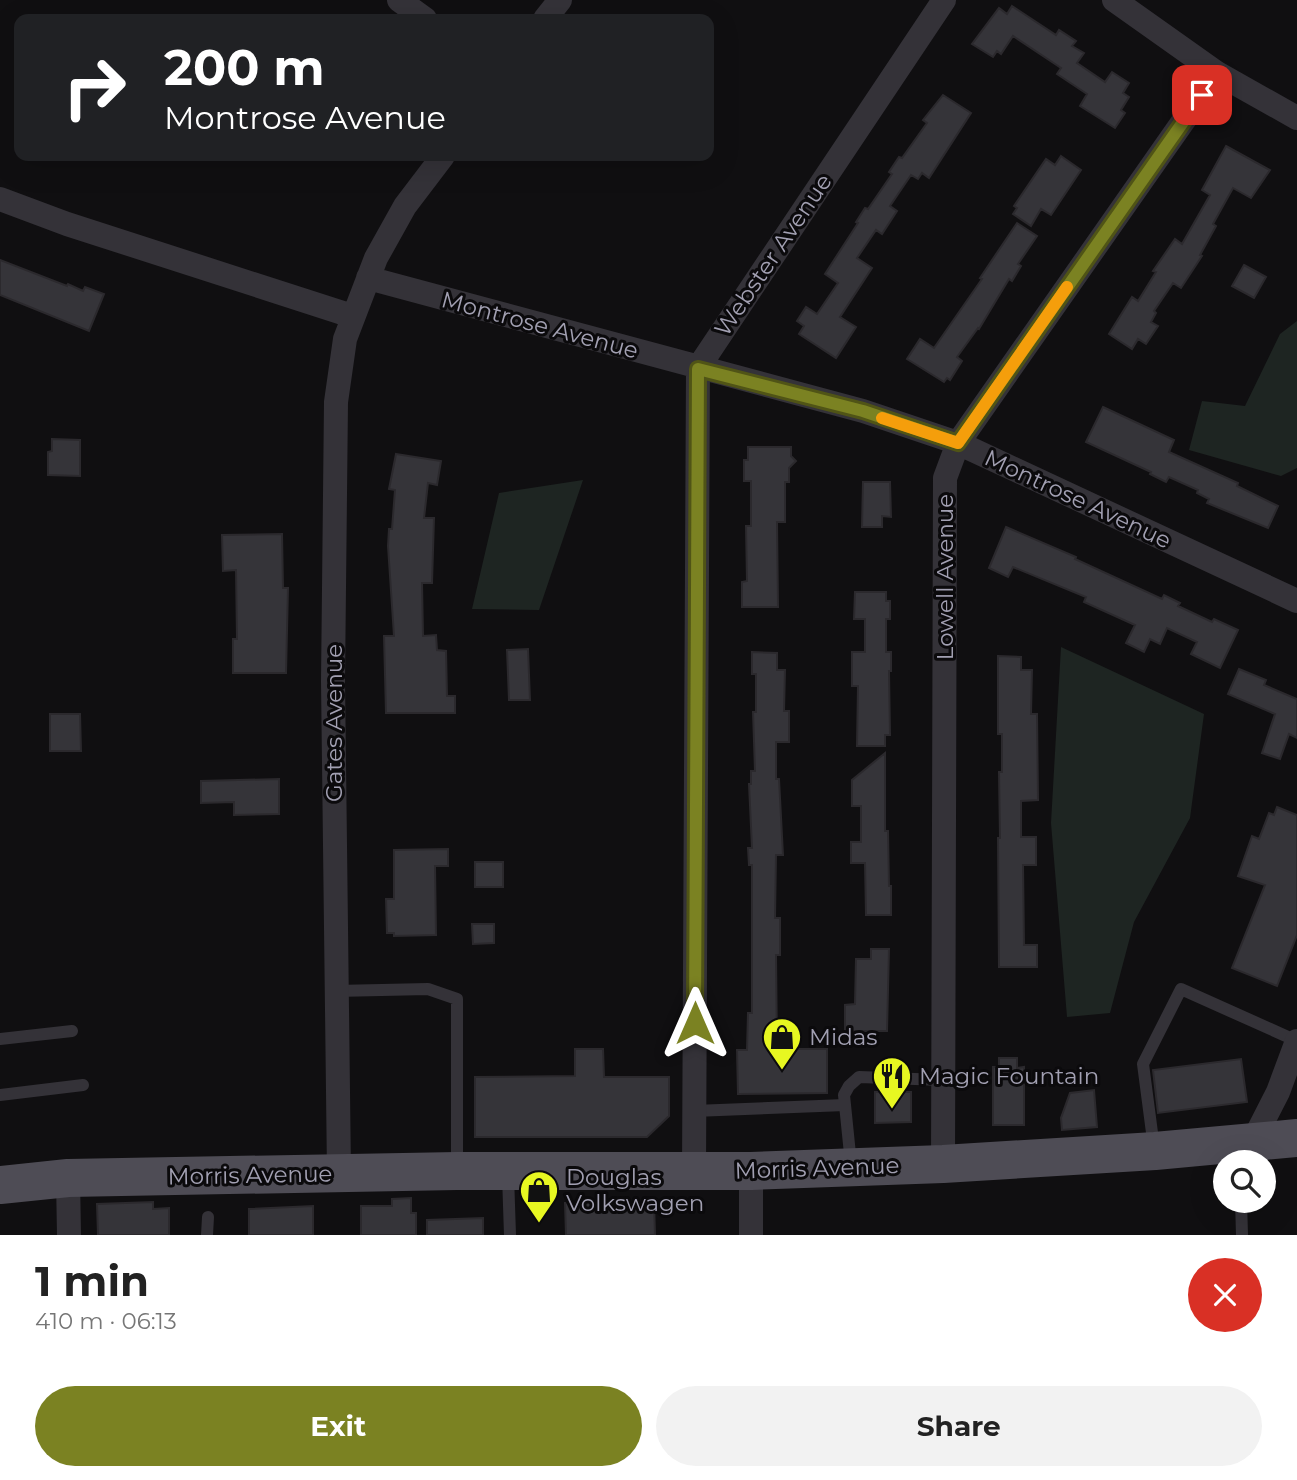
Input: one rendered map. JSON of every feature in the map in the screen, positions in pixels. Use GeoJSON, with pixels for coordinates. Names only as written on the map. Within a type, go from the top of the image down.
{"type":"FeatureCollection","features":[{"type":"Feature","properties":{"kind":"main road","name":"Morris Avenue"},"geometry":{"type":"LineString","coordinates":[[0,1185],[68,1178],[457,1171],[751,1171],[943,1164],[1250,1147],[1297,1138]]}},
{"type":"Feature","properties":{"kind":"street"},"geometry":{"type":"LineString","coordinates":[[399,0],[418,14]]}},
{"type":"Feature","properties":{"kind":"street"},"geometry":{"type":"LineString","coordinates":[[549,14],[560,0]]}},
{"type":"Feature","properties":{"kind":"street","name":"Webster Avenue"},"geometry":{"type":"LineString","coordinates":[[698,369],[944,0]]}},
{"type":"Feature","properties":{"kind":"street"},"geometry":{"type":"LineString","coordinates":[[1114,0],[1217,73],[1297,118]]}},
{"type":"Feature","properties":{"kind":"street","name":"Lowell Avenue"},"geometry":{"type":"LineString","coordinates":[[943,1164],[945,478],[958,443],[1217,73]]}},
{"type":"Feature","properties":{"kind":"street","name":"Gates Avenue"},"geometry":{"type":"LineString","coordinates":[[339,1173],[333,681],[336,402],[345,339],[376,258],[405,206],[439,161]]}},
{"type":"Feature","properties":{"kind":"street"},"geometry":{"type":"LineString","coordinates":[[0,199],[66,224],[352,316]]}},
{"type":"Feature","properties":{"kind":"street","name":"Montrose Avenue"},"geometry":{"type":"LineString","coordinates":[[368,278],[698,369],[863,411],[958,443],[1297,601]]}},
{"type":"Feature","properties":{"kind":"street"},"geometry":{"type":"LineString","coordinates":[[694,1170],[698,369]]}},
{"type":"Feature","properties":{"kind":"street"},"geometry":{"type":"LineString","coordinates":[[1250,1147],[1278,1092],[1297,1041]]}},
{"type":"Feature","properties":{"kind":"street"},"geometry":{"type":"LineString","coordinates":[[751,1171],[751,1235]]}},
{"type":"Feature","properties":{"kind":"street"},"geometry":{"type":"LineString","coordinates":[[68,1178],[69,1235]]}},
{"type":"Feature","properties":{"kind":"lane"},"geometry":{"type":"LineString","coordinates":[[335,991],[428,989],[457,999],[457,1171]]}},
{"type":"Feature","properties":{"kind":"lane"},"geometry":{"type":"LineString","coordinates":[[1155,1151],[1143,1063],[1181,989],[1297,1041]]}},
{"type":"Feature","properties":{"kind":"lane"},"geometry":{"type":"LineString","coordinates":[[0,1040],[72,1031]]}},
{"type":"Feature","properties":{"kind":"lane"},"geometry":{"type":"LineString","coordinates":[[852,1167],[844,1095],[849,1086],[859,1077],[943,1080]]}},
{"type":"Feature","properties":{"kind":"lane"},"geometry":{"type":"LineString","coordinates":[[0,1095],[83,1085]]}},
{"type":"Feature","properties":{"kind":"lane"},"geometry":{"type":"LineString","coordinates":[[694,1111],[845,1105]]}},
{"type":"Feature","properties":{"kind":"lane"},"geometry":{"type":"LineString","coordinates":[[508,1171],[510,1235]]}},
{"type":"Feature","properties":{"kind":"lane"},"geometry":{"type":"LineString","coordinates":[[1241,1213],[1242,1235]]}},
{"type":"Feature","properties":{"kind":"lane"},"geometry":{"type":"LineString","coordinates":[[207,1235],[208,1217]]}},
{"type":"Feature","properties":{"kind":"shaded area"},"geometry":{"type":"Polygon","coordinates":[[[1297,321],[1297,468],[1281,476],[1189,450],[1202,401],[1245,406],[1280,334],[1297,321]]]}},
{"type":"Feature","properties":{"kind":"shaded area"},"geometry":{"type":"Polygon","coordinates":[[[583,480],[539,610],[472,609],[499,493],[583,480]]]}},
{"type":"Feature","properties":{"kind":"shaded area"},"geometry":{"type":"Polygon","coordinates":[[[1061,647],[1204,714],[1190,818],[1134,922],[1110,1013],[1067,1017],[1051,823],[1061,647]]]}},
{"type":"Feature","properties":{"kind":"building"},"geometry":{"type":"Polygon","coordinates":[[[1012,6],[1056,35],[1059,30],[1076,41],[1072,46],[1084,53],[1077,63],[1105,82],[1112,72],[1129,83],[1123,93],[1129,97],[1121,110],[1125,113],[1115,128],[1080,106],[1087,94],[1057,74],[1061,68],[1013,36],[1001,54],[997,51],[993,57],[972,44],[999,8],[1007,14],[1012,6]]]}},
{"type":"Feature","properties":{"kind":"building"},"geometry":{"type":"Polygon","coordinates":[[[943,95],[971,113],[929,178],[922,173],[918,179],[911,175],[890,206],[897,211],[882,234],[876,230],[857,258],[872,268],[840,317],[856,327],[836,358],[799,334],[804,326],[797,321],[806,307],[817,314],[838,283],[825,274],[865,208],[868,209],[892,174],[889,172],[899,157],[902,158],[927,123],[923,120],[943,95]]]}},
{"type":"Feature","properties":{"kind":"building"},"geometry":{"type":"Polygon","coordinates":[[[1226,146],[1270,170],[1251,198],[1233,188],[1213,224],[1216,226],[1200,255],[1202,256],[1181,288],[1173,283],[1154,311],[1156,313],[1151,322],[1158,326],[1146,344],[1138,339],[1132,349],[1109,334],[1132,297],[1138,301],[1156,272],[1153,271],[1175,239],[1182,244],[1210,195],[1202,190],[1226,146]]]}},
{"type":"Feature","properties":{"kind":"building"},"geometry":{"type":"Polygon","coordinates":[[[1061,156],[1081,170],[1051,215],[1041,209],[1031,226],[1013,214],[1017,208],[1014,206],[1046,159],[1055,165],[1061,156]]]}},
{"type":"Feature","properties":{"kind":"building"},"geometry":{"type":"Polygon","coordinates":[[[1017,223],[1037,236],[1018,264],[1021,266],[1012,281],[1009,279],[979,329],[957,357],[962,361],[950,380],[947,378],[944,382],[907,359],[920,339],[934,348],[1017,223]]]}},
{"type":"Feature","properties":{"kind":"building"},"geometry":{"type":"Polygon","coordinates":[[[0,260],[67,286],[68,284],[83,291],[85,287],[104,294],[89,331],[0,295],[0,260]]]}},
{"type":"Feature","properties":{"kind":"building"},"geometry":{"type":"Polygon","coordinates":[[[1244,265],[1266,277],[1254,298],[1232,286],[1244,265]]]}},
{"type":"Feature","properties":{"kind":"building"},"geometry":{"type":"Polygon","coordinates":[[[1103,407],[1174,440],[1169,452],[1238,483],[1237,486],[1278,506],[1268,528],[1207,503],[1209,499],[1197,493],[1198,490],[1169,477],[1166,482],[1150,474],[1151,472],[1086,442],[1103,407]]]}},
{"type":"Feature","properties":{"kind":"building"},"geometry":{"type":"Polygon","coordinates":[[[52,439],[80,440],[80,476],[48,475],[48,452],[52,451],[52,439]]]}},
{"type":"Feature","properties":{"kind":"building"},"geometry":{"type":"Polygon","coordinates":[[[748,447],[791,447],[791,456],[796,461],[789,468],[789,482],[785,482],[785,522],[777,522],[778,607],[742,607],[742,582],[747,581],[746,526],[751,526],[751,481],[744,481],[744,460],[748,460],[748,447]]]}},
{"type":"Feature","properties":{"kind":"building"},"geometry":{"type":"Polygon","coordinates":[[[396,454],[441,461],[437,485],[428,483],[424,518],[434,518],[432,583],[422,583],[423,636],[436,635],[437,650],[446,651],[447,696],[455,696],[455,713],[386,713],[384,636],[394,636],[388,546],[395,490],[389,489],[396,454]]]}},
{"type":"Feature","properties":{"kind":"building"},"geometry":{"type":"Polygon","coordinates":[[[863,482],[890,482],[891,517],[882,516],[882,527],[862,527],[863,482]]]}},
{"type":"Feature","properties":{"kind":"building"},"geometry":{"type":"Polygon","coordinates":[[[1006,527],[1162,599],[1164,595],[1180,603],[1178,606],[1212,622],[1214,619],[1238,630],[1220,668],[1191,654],[1197,642],[1167,628],[1160,644],[1150,639],[1144,652],[1126,643],[1135,625],[1084,602],[1086,597],[1013,567],[1008,577],[989,568],[1006,527]]]}},
{"type":"Feature","properties":{"kind":"building"},"geometry":{"type":"Polygon","coordinates":[[[282,534],[283,588],[288,588],[286,673],[233,673],[233,639],[237,639],[236,570],[223,571],[222,535],[282,534]]]}},
{"type":"Feature","properties":{"kind":"building"},"geometry":{"type":"Polygon","coordinates":[[[855,592],[886,592],[886,601],[890,601],[890,619],[886,619],[886,652],[891,652],[890,735],[885,735],[885,746],[857,746],[858,686],[852,686],[852,652],[865,652],[865,619],[854,619],[855,592]]]}},
{"type":"Feature","properties":{"kind":"building"},"geometry":{"type":"Polygon","coordinates":[[[528,649],[530,700],[509,700],[507,650],[528,649]]]}},
{"type":"Feature","properties":{"kind":"building"},"geometry":{"type":"Polygon","coordinates":[[[752,652],[777,653],[777,670],[785,670],[784,711],[789,711],[789,742],[776,742],[776,779],[779,779],[783,855],[776,855],[775,918],[780,918],[780,955],[776,955],[777,1049],[827,1049],[827,1093],[738,1094],[737,1050],[747,1050],[748,1013],[752,1013],[752,865],[749,865],[748,848],[752,848],[749,784],[751,771],[755,771],[753,712],[756,712],[756,674],[752,674],[752,652]]]}},
{"type":"Feature","properties":{"kind":"building"},"geometry":{"type":"Polygon","coordinates":[[[998,656],[1021,657],[1021,670],[1032,670],[1031,714],[1037,714],[1038,800],[1021,801],[1021,837],[1036,837],[1036,865],[1023,865],[1024,945],[1037,945],[1037,967],[999,967],[998,838],[1002,734],[998,734],[998,656]]]}},
{"type":"Feature","properties":{"kind":"building"},"geometry":{"type":"Polygon","coordinates":[[[1239,669],[1266,680],[1264,685],[1297,699],[1297,738],[1289,734],[1280,759],[1262,753],[1275,714],[1228,694],[1239,669]]]}},
{"type":"Feature","properties":{"kind":"building"},"geometry":{"type":"Polygon","coordinates":[[[50,714],[80,714],[81,751],[50,751],[50,714]]]}},
{"type":"Feature","properties":{"kind":"building"},"geometry":{"type":"Polygon","coordinates":[[[885,753],[885,831],[888,831],[891,915],[866,915],[865,863],[851,863],[851,842],[861,842],[861,806],[852,806],[852,780],[885,753]]]}},
{"type":"Feature","properties":{"kind":"building"},"geometry":{"type":"Polygon","coordinates":[[[279,779],[279,814],[234,815],[234,802],[201,803],[201,781],[279,779]]]}},
{"type":"Feature","properties":{"kind":"building"},"geometry":{"type":"Polygon","coordinates":[[[1277,807],[1297,815],[1297,935],[1277,986],[1232,968],[1265,885],[1238,876],[1252,836],[1259,839],[1269,813],[1274,815],[1277,807]]]}},
{"type":"Feature","properties":{"kind":"building"},"geometry":{"type":"Polygon","coordinates":[[[448,849],[448,866],[435,866],[436,935],[394,936],[394,933],[387,933],[386,899],[394,899],[394,850],[448,849]]]}},
{"type":"Feature","properties":{"kind":"building"},"geometry":{"type":"Polygon","coordinates":[[[475,862],[503,862],[503,887],[475,887],[475,862]]]}},
{"type":"Feature","properties":{"kind":"building"},"geometry":{"type":"Polygon","coordinates":[[[472,924],[494,924],[494,943],[473,944],[472,924]]]}},
{"type":"Feature","properties":{"kind":"building"},"geometry":{"type":"Polygon","coordinates":[[[871,949],[889,949],[887,1031],[845,1031],[845,1005],[855,1004],[856,959],[871,959],[871,949]]]}},
{"type":"Feature","properties":{"kind":"building"},"geometry":{"type":"Polygon","coordinates":[[[575,1049],[603,1049],[604,1077],[669,1077],[669,1116],[647,1137],[475,1137],[475,1077],[575,1076],[575,1049]]]}},
{"type":"Feature","properties":{"kind":"building"},"geometry":{"type":"Polygon","coordinates":[[[999,1058],[1017,1058],[1017,1068],[1024,1067],[1024,1125],[993,1125],[993,1067],[999,1067],[999,1058]]]}},
{"type":"Feature","properties":{"kind":"building"},"geometry":{"type":"Polygon","coordinates":[[[1241,1059],[1247,1102],[1158,1113],[1153,1070],[1241,1059]]]}},
{"type":"Feature","properties":{"kind":"building"},"geometry":{"type":"Polygon","coordinates":[[[1094,1090],[1097,1127],[1062,1130],[1061,1118],[1070,1093],[1094,1090]]]}},
{"type":"Feature","properties":{"kind":"building","name":"Magic Fountain"},"geometry":{"type":"Polygon","coordinates":[[[875,1092],[911,1092],[911,1122],[875,1123],[875,1092]]]}},
{"type":"Feature","properties":{"kind":"building"},"geometry":{"type":"Polygon","coordinates":[[[411,1198],[411,1213],[416,1213],[416,1235],[361,1235],[361,1206],[392,1206],[392,1199],[411,1198]]]}},
{"type":"Feature","properties":{"kind":"building"},"geometry":{"type":"Polygon","coordinates":[[[654,1201],[655,1235],[566,1235],[565,1203],[654,1201]]]}},
{"type":"Feature","properties":{"kind":"building"},"geometry":{"type":"Polygon","coordinates":[[[153,1202],[153,1209],[169,1208],[169,1235],[98,1235],[97,1204],[153,1202]]]}},
{"type":"Feature","properties":{"kind":"building"},"geometry":{"type":"Polygon","coordinates":[[[313,1206],[313,1235],[249,1235],[249,1209],[313,1206]]]}},
{"type":"Feature","properties":{"kind":"building"},"geometry":{"type":"Polygon","coordinates":[[[483,1218],[483,1235],[427,1235],[427,1220],[483,1218]]]}},
{"type":"Feature","properties":{"kind":"slow traffic"},"geometry":{"type":"LineString","coordinates":[[882,418],[958,443],[1067,287]]}},
{"type":"Feature","properties":{"kind":"place","name":"Midas"},"geometry":{"type":"Point","coordinates":[782,1071]}},
{"type":"Feature","properties":{"kind":"place","name":"Magic Fountain"},"geometry":{"type":"Point","coordinates":[892,1110]}},
{"type":"Feature","properties":{"kind":"place","name":"Douglas Volkswagen"},"geometry":{"type":"Point","coordinates":[539,1224]}},
{"type":"Feature","properties":{"kind":"route"},"geometry":{"type":"LineString","coordinates":[[695,1023],[698,369],[863,411],[958,443],[1202,95]]}}]}
